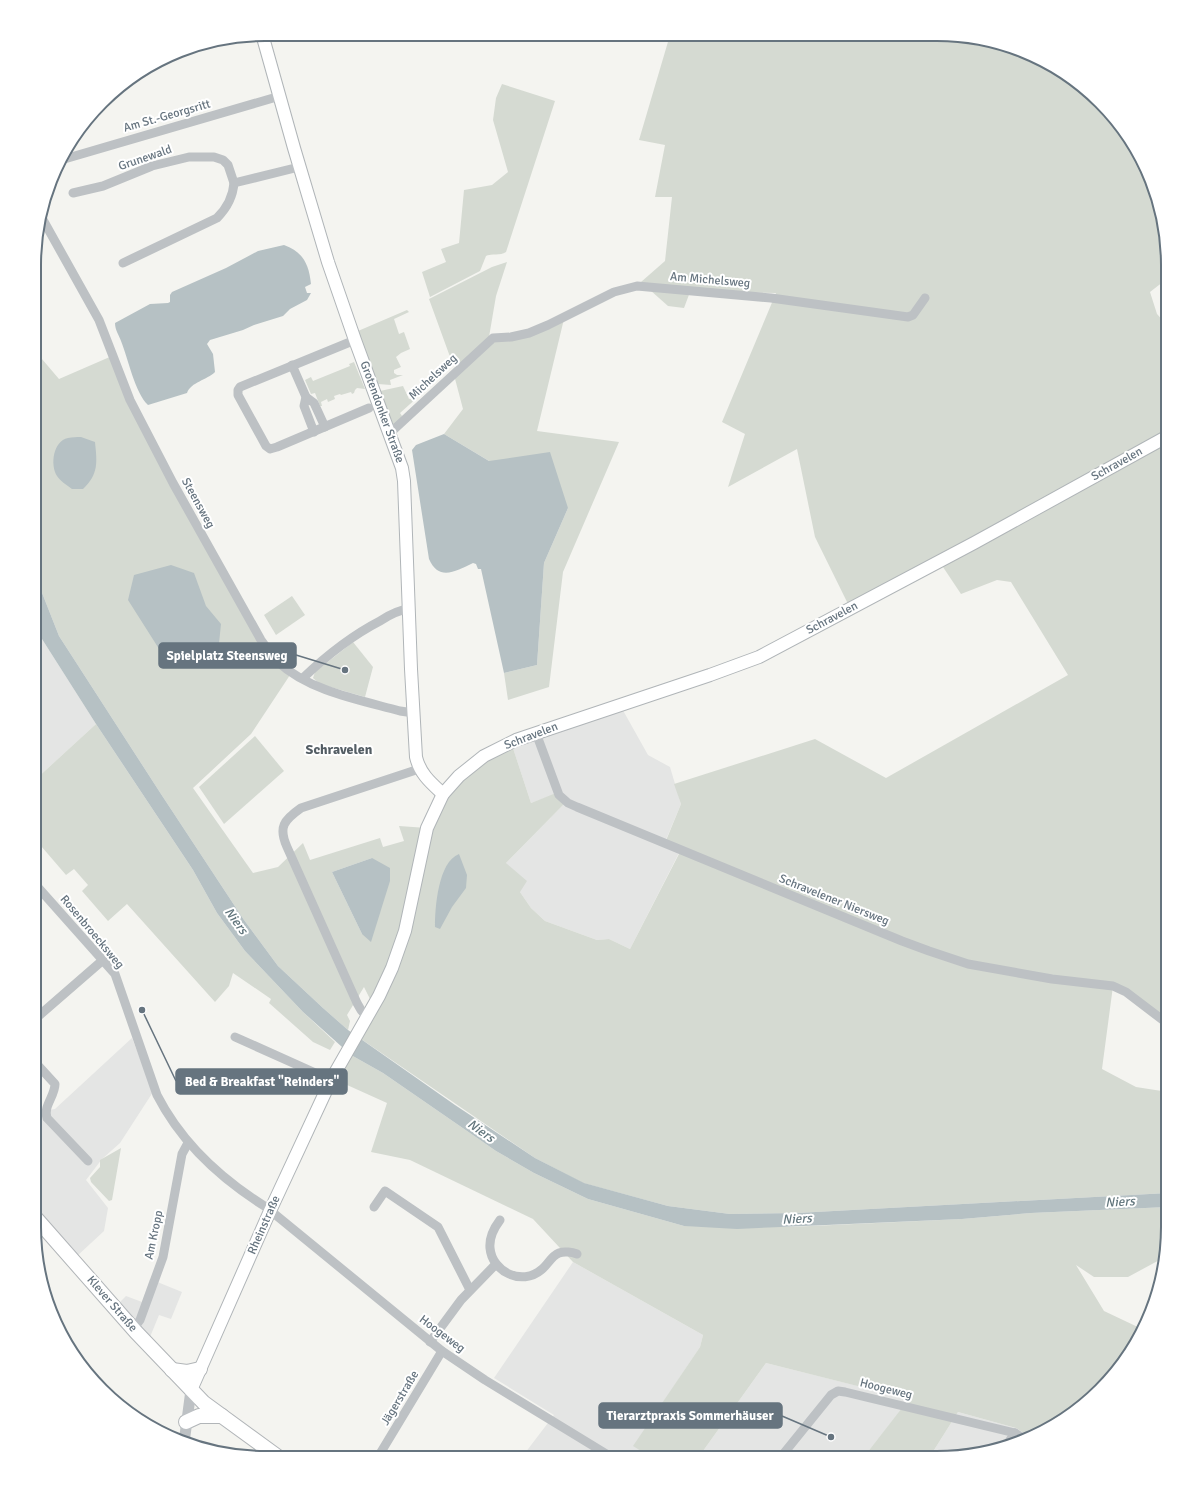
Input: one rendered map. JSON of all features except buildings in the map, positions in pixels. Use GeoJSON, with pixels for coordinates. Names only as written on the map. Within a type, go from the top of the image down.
{"type":"FeatureCollection","features":[{"type":"Feature","properties":{"kind":"main road","name":"Grotendonker Straße"},"geometry":{"type":"LineString","coordinates":[[264,41],[299,168],[328,262],[403,473],[416,757],[419,768],[427,780],[443,794]]}},
{"type":"Feature","properties":{"kind":"main road","name":"Schravelen"},"geometry":{"type":"LineString","coordinates":[[364,1022],[379,996],[399,948],[408,916],[427,828],[443,794],[459,776],[484,756],[516,740],[759,657],[974,543],[1161,440]]}},
{"type":"Feature","properties":{"kind":"main road","name":"Rheinstraße"},"geometry":{"type":"LineString","coordinates":[[191,1390],[270,1211],[331,1080],[364,1022]]}},
{"type":"Feature","properties":{"kind":"main road","name":"Klever Straße"},"geometry":{"type":"LineString","coordinates":[[41,1224],[133,1329],[204,1403],[269,1451]]}},
{"type":"Feature","properties":{"kind":"main road"},"geometry":{"type":"LineString","coordinates":[[172,1370],[187,1372],[200,1369]]}},
{"type":"Feature","properties":{"kind":"main road"},"geometry":{"type":"LineString","coordinates":[[186,1422],[199,1416],[222,1416]]}},
{"type":"Feature","properties":{"kind":"street","name":"Am St.-Georgsritt"},"geometry":{"type":"LineString","coordinates":[[68,158],[280,96]]}},
{"type":"Feature","properties":{"kind":"street","name":"Grunewald"},"geometry":{"type":"LineString","coordinates":[[74,193],[103,186],[152,166],[189,157],[214,157],[223,160],[228,165],[234,183]]}},
{"type":"Feature","properties":{"kind":"street"},"geometry":{"type":"LineString","coordinates":[[123,263],[217,218],[222,213],[233,192],[234,183],[299,168]]}},
{"type":"Feature","properties":{"kind":"street","name":"Steensweg"},"geometry":{"type":"LineString","coordinates":[[45,223],[99,320],[130,400],[165,469],[261,640],[278,661],[292,672],[319,688],[400,711],[414,713]]}},
{"type":"Feature","properties":{"kind":"street","name":"Am Michelsweg"},"geometry":{"type":"LineString","coordinates":[[493,338],[511,337],[529,333],[614,292],[637,286],[772,298],[908,317],[913,315],[925,298]]}},
{"type":"Feature","properties":{"kind":"street","name":"Michelsweg"},"geometry":{"type":"LineString","coordinates":[[389,434],[493,338]]}},
{"type":"Feature","properties":{"kind":"street"},"geometry":{"type":"LineString","coordinates":[[355,340],[240,387],[238,390],[238,395],[268,448],[273,449],[369,408]]}},
{"type":"Feature","properties":{"kind":"street"},"geometry":{"type":"LineString","coordinates":[[292,365],[306,397],[314,403],[325,427]]}},
{"type":"Feature","properties":{"kind":"street"},"geometry":{"type":"LineString","coordinates":[[306,397],[304,406],[314,432]]}},
{"type":"Feature","properties":{"kind":"street"},"geometry":{"type":"LineString","coordinates":[[302,678],[323,659],[364,630],[393,613],[409,609]]}},
{"type":"Feature","properties":{"kind":"street","name":"Schravelener Niersweg"},"geometry":{"type":"LineString","coordinates":[[536,733],[559,795],[568,803],[894,938],[948,958],[968,964],[1052,979],[1113,986],[1126,992],[1161,1019]]}},
{"type":"Feature","properties":{"kind":"street"},"geometry":{"type":"LineString","coordinates":[[364,1022],[361,1010],[287,847],[283,827],[285,821],[300,808],[419,768]]}},
{"type":"Feature","properties":{"kind":"street","name":"Rosenbroecksweg"},"geometry":{"type":"LineString","coordinates":[[41,891],[115,974],[158,1095],[166,1112],[188,1143],[224,1177],[246,1195],[270,1211]]}},
{"type":"Feature","properties":{"kind":"street"},"geometry":{"type":"LineString","coordinates":[[41,1014],[103,960]]}},
{"type":"Feature","properties":{"kind":"street"},"geometry":{"type":"LineString","coordinates":[[235,1037],[331,1080]]}},
{"type":"Feature","properties":{"kind":"street"},"geometry":{"type":"LineString","coordinates":[[41,1068],[55,1084],[55,1088],[47,1108],[47,1118],[88,1161]]}},
{"type":"Feature","properties":{"kind":"street","name":"Am Kropp"},"geometry":{"type":"LineString","coordinates":[[133,1329],[140,1320],[163,1257],[182,1154],[188,1143]]}},
{"type":"Feature","properties":{"kind":"street"},"geometry":{"type":"LineString","coordinates":[[374,1207],[385,1191],[438,1227],[470,1290]]}},
{"type":"Feature","properties":{"kind":"street","name":"Hoogeweg"},"geometry":{"type":"LineString","coordinates":[[270,1211],[442,1351],[485,1380],[602,1451]]}},
{"type":"Feature","properties":{"kind":"street"},"geometry":{"type":"LineString","coordinates":[[500,1220],[494,1229],[490,1240],[491,1254],[496,1264],[507,1273],[524,1277],[532,1275],[541,1270],[553,1256],[560,1252],[577,1254]]}},
{"type":"Feature","properties":{"kind":"street"},"geometry":{"type":"LineString","coordinates":[[430,1342],[470,1290],[496,1264]]}},
{"type":"Feature","properties":{"kind":"street","name":"Jägerstraße"},"geometry":{"type":"LineString","coordinates":[[382,1451],[442,1351]]}},
{"type":"Feature","properties":{"kind":"street","name":"Rheinstraße"},"geometry":{"type":"LineString","coordinates":[[185,1436],[191,1390]]}},
{"type":"Feature","properties":{"kind":"street","name":"Hoogeweg"},"geometry":{"type":"LineString","coordinates":[[786,1451],[831,1395],[838,1391],[1015,1433]]}},
{"type":"Feature","properties":{"kind":"street"},"geometry":{"type":"LineString","coordinates":[[1011,1438],[1015,1433],[1019,1436]]}},
{"type":"Feature","properties":{"kind":"shaded area"},"geometry":{"type":"Polygon","coordinates":[[[668,41],[952,41],[981,45],[1023,58],[1049,71],[1073,87],[1105,117],[1115,129],[1138,166],[1149,193],[1157,221],[1161,250],[1161,283],[1150,292],[1157,314],[1161,318],[1161,1019],[1113,986],[1102,1069],[1136,1087],[1161,1091],[1161,1193],[797,1213],[730,1214],[668,1206],[583,1183],[535,1158],[361,1039],[371,1001],[364,987],[347,1015],[350,1021],[348,1030],[278,966],[244,920],[59,636],[41,590],[41,358],[59,379],[112,356],[130,400],[261,640],[292,672],[251,734],[193,788],[253,873],[278,867],[303,843],[310,860],[380,838],[383,847],[404,841],[399,826],[427,828],[431,832],[444,805],[460,784],[493,755],[511,742],[531,803],[561,791],[568,800],[506,863],[527,881],[520,892],[531,908],[545,921],[597,940],[609,939],[630,949],[681,850],[665,843],[681,804],[674,784],[815,739],[886,778],[1068,675],[1011,582],[997,580],[961,594],[939,561],[850,608],[815,537],[797,449],[728,487],[745,434],[722,422],[776,293],[690,292],[684,308],[668,306],[641,282],[665,261],[672,197],[655,197],[665,145],[639,140],[668,41]],[[372,858],[332,872],[362,934],[372,858]]]}},
{"type":"Feature","properties":{"kind":"shaded area"},"geometry":{"type":"Polygon","coordinates":[[[502,84],[555,101],[506,252],[486,256],[480,271],[430,297],[422,272],[446,262],[441,249],[459,243],[464,190],[492,185],[508,172],[493,120],[496,98],[502,84]]]}},
{"type":"Feature","properties":{"kind":"shaded area"},"geometry":{"type":"Polygon","coordinates":[[[507,262],[496,296],[489,337],[509,341],[564,319],[537,431],[619,442],[563,572],[549,687],[508,700],[504,673],[537,665],[544,563],[568,508],[444,434],[463,409],[454,375],[459,370],[453,365],[429,299],[492,267],[507,262]]]}},
{"type":"Feature","properties":{"kind":"shaded area"},"geometry":{"type":"Polygon","coordinates":[[[407,310],[409,312],[394,319],[399,334],[404,332],[410,349],[396,357],[401,367],[394,370],[394,373],[397,375],[403,375],[390,380],[391,385],[378,384],[358,331],[407,310]]]}},
{"type":"Feature","properties":{"kind":"shaded area"},"geometry":{"type":"Polygon","coordinates":[[[354,362],[365,389],[357,388],[352,394],[351,392],[334,396],[335,399],[328,402],[327,399],[321,402],[322,406],[320,406],[315,393],[311,394],[305,380],[311,377],[313,381],[350,366],[349,364],[354,362]]]}},
{"type":"Feature","properties":{"kind":"shaded area"},"geometry":{"type":"Polygon","coordinates":[[[403,386],[409,399],[419,396],[400,413],[402,416],[396,424],[393,424],[380,391],[403,386]]]}},
{"type":"Feature","properties":{"kind":"shaded area"},"geometry":{"type":"Polygon","coordinates":[[[292,596],[305,615],[276,635],[264,615],[292,596]]]}},
{"type":"Feature","properties":{"kind":"shaded area"},"geometry":{"type":"Polygon","coordinates":[[[41,637],[42,639],[96,724],[41,774],[41,637]]]}},
{"type":"Feature","properties":{"kind":"shaded area"},"geometry":{"type":"Polygon","coordinates":[[[353,642],[373,667],[365,697],[320,684],[313,678],[315,672],[353,642]]]}},
{"type":"Feature","properties":{"kind":"shaded area"},"geometry":{"type":"Polygon","coordinates":[[[620,705],[648,755],[670,767],[681,804],[665,842],[681,849],[630,949],[609,939],[597,940],[545,921],[531,908],[520,892],[506,863],[568,800],[561,792],[531,803],[511,742],[620,705]]]}},
{"type":"Feature","properties":{"kind":"shaded area"},"geometry":{"type":"Polygon","coordinates":[[[96,724],[193,870],[217,913],[245,951],[303,1012],[335,1042],[330,1050],[313,1042],[269,1003],[271,999],[233,973],[229,986],[215,1002],[127,904],[108,921],[82,891],[88,885],[74,869],[66,875],[41,846],[41,774],[96,724]]]}},
{"type":"Feature","properties":{"kind":"shaded area"},"geometry":{"type":"Polygon","coordinates":[[[255,736],[284,771],[224,824],[199,787],[255,736]]]}},
{"type":"Feature","properties":{"kind":"shaded area"},"geometry":{"type":"Polygon","coordinates":[[[132,1038],[153,1092],[120,1143],[102,1159],[86,1180],[108,1208],[104,1231],[77,1256],[41,1213],[41,1111],[55,1109],[132,1038]]]}},
{"type":"Feature","properties":{"kind":"shaded area"},"geometry":{"type":"Polygon","coordinates":[[[351,1055],[383,1073],[496,1151],[534,1173],[588,1199],[684,1226],[790,1227],[962,1219],[1031,1213],[1161,1207],[1161,1242],[1158,1261],[1128,1277],[1094,1277],[1076,1265],[1104,1311],[1138,1327],[1115,1363],[1085,1395],[1049,1421],[1024,1433],[1016,1428],[958,1412],[933,1451],[868,1451],[909,1399],[766,1363],[703,1451],[641,1451],[633,1446],[700,1347],[703,1335],[573,1262],[533,1219],[410,1160],[371,1152],[387,1103],[336,1080],[351,1055]]]}},
{"type":"Feature","properties":{"kind":"shaded area"},"geometry":{"type":"Polygon","coordinates":[[[121,1148],[112,1200],[109,1201],[91,1182],[90,1178],[100,1167],[100,1160],[121,1148]]]}},
{"type":"Feature","properties":{"kind":"shaded area"},"geometry":{"type":"Polygon","coordinates":[[[573,1262],[703,1335],[700,1347],[634,1446],[642,1451],[527,1451],[554,1415],[494,1378],[573,1262]]]}},
{"type":"Feature","properties":{"kind":"shaded area"},"geometry":{"type":"Polygon","coordinates":[[[150,1279],[182,1292],[171,1319],[159,1315],[150,1337],[119,1303],[126,1296],[142,1302],[150,1279]]]}},
{"type":"Feature","properties":{"kind":"shaded area"},"geometry":{"type":"Polygon","coordinates":[[[766,1363],[910,1399],[869,1451],[703,1451],[766,1363]]]}},
{"type":"Feature","properties":{"kind":"shaded area"},"geometry":{"type":"Polygon","coordinates":[[[958,1412],[1016,1428],[1024,1433],[981,1447],[952,1451],[933,1451],[958,1412]]]}},
{"type":"Feature","properties":{"kind":"water"},"geometry":{"type":"Polygon","coordinates":[[[284,245],[296,251],[307,265],[311,284],[305,287],[307,293],[311,293],[307,300],[290,309],[283,316],[210,340],[207,344],[213,354],[215,372],[192,386],[187,393],[148,405],[143,400],[139,392],[124,348],[116,330],[115,323],[150,304],[170,302],[170,295],[172,292],[226,268],[258,251],[284,245]]]}},
{"type":"Feature","properties":{"kind":"water"},"geometry":{"type":"Polygon","coordinates":[[[444,434],[489,461],[550,452],[568,508],[544,563],[537,665],[504,673],[481,569],[478,569],[476,564],[473,563],[448,573],[438,570],[433,566],[429,559],[412,450],[416,445],[444,434]]]}},
{"type":"Feature","properties":{"kind":"water"},"geometry":{"type":"Polygon","coordinates":[[[81,437],[95,442],[96,467],[92,478],[83,489],[72,489],[57,476],[53,460],[54,454],[56,448],[63,440],[81,437]]]}},
{"type":"Feature","properties":{"kind":"water"},"geometry":{"type":"Polygon","coordinates":[[[171,565],[194,573],[206,606],[221,624],[218,653],[195,661],[161,652],[128,600],[134,575],[171,565]]]}},
{"type":"Feature","properties":{"kind":"water","name":"Niers"},"geometry":{"type":"Polygon","coordinates":[[[41,590],[59,636],[244,920],[278,966],[348,1030],[455,1105],[535,1158],[584,1183],[668,1206],[730,1214],[797,1213],[1161,1193],[1161,1207],[1031,1213],[962,1219],[737,1229],[684,1226],[588,1199],[534,1173],[496,1151],[383,1073],[351,1055],[303,1012],[245,951],[217,913],[193,870],[96,724],[42,639],[41,590]]]}},
{"type":"Feature","properties":{"kind":"water"},"geometry":{"type":"Polygon","coordinates":[[[459,854],[467,875],[466,888],[452,907],[440,929],[435,927],[439,886],[446,866],[459,854]]]}},
{"type":"Feature","properties":{"kind":"water"},"geometry":{"type":"Polygon","coordinates":[[[372,858],[390,868],[390,881],[371,942],[362,934],[332,872],[372,858]]]}},
{"type":"Feature","properties":{"kind":"place","name":"Spielplatz Steensweg"},"geometry":{"type":"Point","coordinates":[345,670]}},
{"type":"Feature","properties":{"kind":"place","name":"Bed & Breakfast \"Reinders\""},"geometry":{"type":"Point","coordinates":[142,1010]}},
{"type":"Feature","properties":{"kind":"place","name":"Tierarztpraxis Sommerhäuser"},"geometry":{"type":"Point","coordinates":[831,1437]}},
{"type":"Feature","properties":{"kind":"district","name":"Schravelen"},"geometry":{"type":"Point","coordinates":[339,749]}}]}
